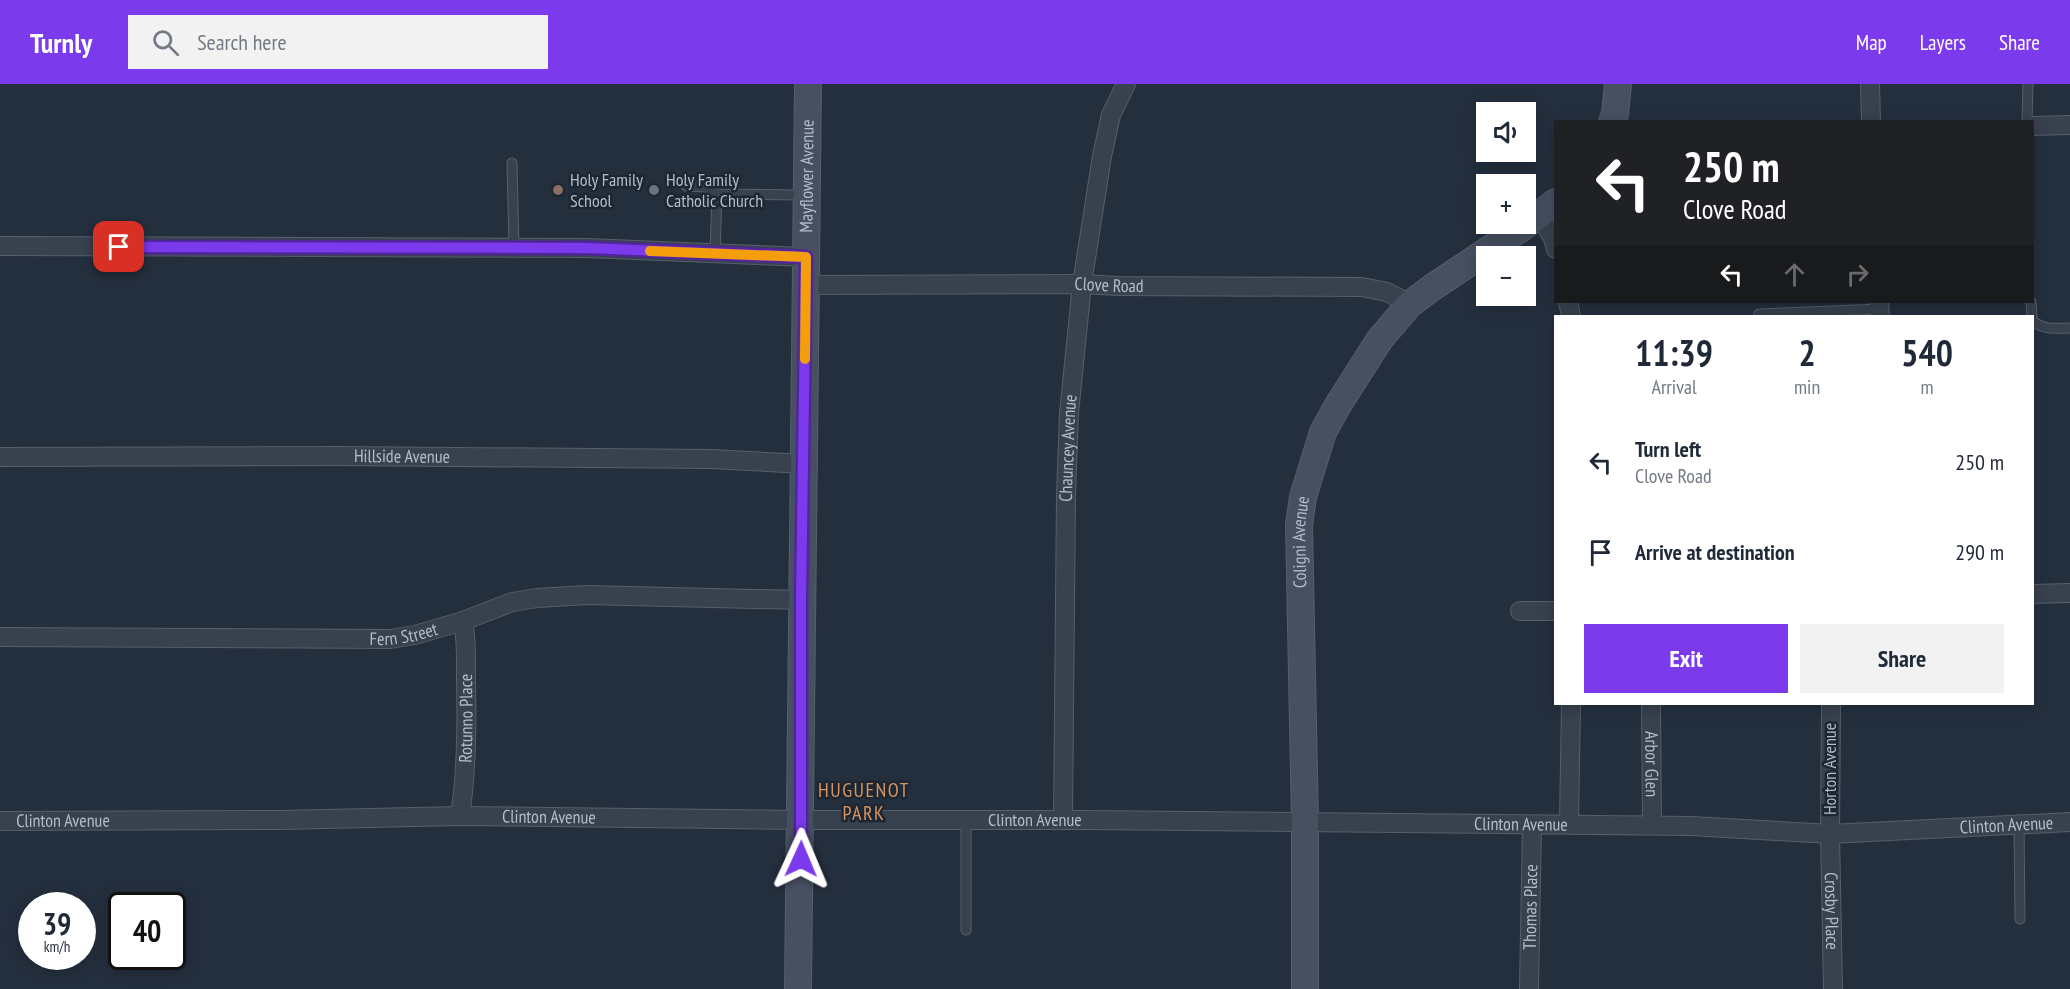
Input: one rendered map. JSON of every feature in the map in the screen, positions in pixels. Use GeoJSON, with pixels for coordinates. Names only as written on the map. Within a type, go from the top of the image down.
{"type":"FeatureCollection","features":[{"type":"Feature","properties":{"kind":"street","name":"Mayflower Avenue"},"geometry":{"type":"LineString","coordinates":[[798,989],[808,84]]}},
{"type":"Feature","properties":{"kind":"street","name":"Chauncey Avenue"},"geometry":{"type":"LineString","coordinates":[[1064,820],[1066,472],[1069,413],[1082,284],[1109,125],[1111,115],[1126,84]]}},
{"type":"Feature","properties":{"kind":"street"},"geometry":{"type":"LineString","coordinates":[[1613,120],[1618,84]]}},
{"type":"Feature","properties":{"kind":"street"},"geometry":{"type":"LineString","coordinates":[[1870,84],[1871,120]]}},
{"type":"Feature","properties":{"kind":"street"},"geometry":{"type":"LineString","coordinates":[[2034,126],[2070,125]]}},
{"type":"Feature","properties":{"kind":"street"},"geometry":{"type":"LineString","coordinates":[[1547,209],[1554,242]]}},
{"type":"Feature","properties":{"kind":"street","name":"Coligni Avenue"},"geometry":{"type":"LineString","coordinates":[[1305,989],[1305,823],[1299,525],[1303,497],[1323,432],[1380,339],[1410,304],[1432,286],[1547,209]]}},
{"type":"Feature","properties":{"kind":"street"},"geometry":{"type":"LineString","coordinates":[[0,246],[587,248],[806,257]]}},
{"type":"Feature","properties":{"kind":"street","name":"Clove Road"},"geometry":{"type":"LineString","coordinates":[[806,285],[1082,284],[1362,287],[1387,292],[1410,304]]}},
{"type":"Feature","properties":{"kind":"street","name":"Hillside Avenue"},"geometry":{"type":"LineString","coordinates":[[0,457],[351,456],[700,459],[804,464]]}},
{"type":"Feature","properties":{"kind":"street"},"geometry":{"type":"LineString","coordinates":[[2034,594],[2070,593]]}},
{"type":"Feature","properties":{"kind":"street","name":"Fern Street"},"geometry":{"type":"LineString","coordinates":[[0,637],[390,639],[415,635],[463,621],[512,602],[537,598],[587,595],[801,600]]}},
{"type":"Feature","properties":{"kind":"street"},"geometry":{"type":"LineString","coordinates":[[1520,611],[1554,612]]}},
{"type":"Feature","properties":{"kind":"street","name":"Rotunno Place"},"geometry":{"type":"LineString","coordinates":[[460,816],[467,704],[466,634],[463,621]]}},
{"type":"Feature","properties":{"kind":"street"},"geometry":{"type":"LineString","coordinates":[[1569,824],[1571,705]]}},
{"type":"Feature","properties":{"kind":"street","name":"Arbor Glen"},"geometry":{"type":"LineString","coordinates":[[1651,705],[1652,825]]}},
{"type":"Feature","properties":{"kind":"street","name":"Horton Avenue"},"geometry":{"type":"LineString","coordinates":[[1830,834],[1831,705]]}},
{"type":"Feature","properties":{"kind":"street","name":"Clinton Avenue"},"geometry":{"type":"LineString","coordinates":[[0,821],[268,820],[460,816],[801,820],[966,819],[1652,825],[1830,834],[2070,822]]}},
{"type":"Feature","properties":{"kind":"street","name":"Thomas Place"},"geometry":{"type":"LineString","coordinates":[[1529,989],[1532,825]]}},
{"type":"Feature","properties":{"kind":"street","name":"Crosby Place"},"geometry":{"type":"LineString","coordinates":[[1830,834],[1833,989]]}},
{"type":"Feature","properties":{"kind":"lane"},"geometry":{"type":"LineString","coordinates":[[2027,120],[2028,84]]}},
{"type":"Feature","properties":{"kind":"lane"},"geometry":{"type":"LineString","coordinates":[[512,163],[514,248]]}},
{"type":"Feature","properties":{"kind":"lane"},"geometry":{"type":"LineString","coordinates":[[686,186],[705,187],[717,194],[806,195]]}},
{"type":"Feature","properties":{"kind":"lane"},"geometry":{"type":"LineString","coordinates":[[715,254],[717,194]]}},
{"type":"Feature","properties":{"kind":"lane"},"geometry":{"type":"LineString","coordinates":[[1759,314],[1879,309]]}},
{"type":"Feature","properties":{"kind":"lane"},"geometry":{"type":"LineString","coordinates":[[2034,321],[2037,326],[2045,329],[2070,328]]}},
{"type":"Feature","properties":{"kind":"lane"},"geometry":{"type":"LineString","coordinates":[[966,819],[966,930]]}},
{"type":"Feature","properties":{"kind":"lane"},"geometry":{"type":"LineString","coordinates":[[2019,825],[2020,919]]}},
{"type":"Feature","properties":{"kind":"slow traffic"},"geometry":{"type":"LineString","coordinates":[[650,251],[806,257],[805,359]]}},
{"type":"Feature","properties":{"kind":"place","name":"Holy Family School"},"geometry":{"type":"Point","coordinates":[558,190]}},
{"type":"Feature","properties":{"kind":"place","name":"Holy Family Catholic Church"},"geometry":{"type":"Point","coordinates":[654,190]}},
{"type":"Feature","properties":{"kind":"district","name":"HUGUENOT PARK"},"geometry":{"type":"Point","coordinates":[864,802]}},
{"type":"Feature","properties":{"kind":"route"},"geometry":{"type":"LineString","coordinates":[[119,247],[587,248],[806,257],[801,600],[801,859]]}}]}
